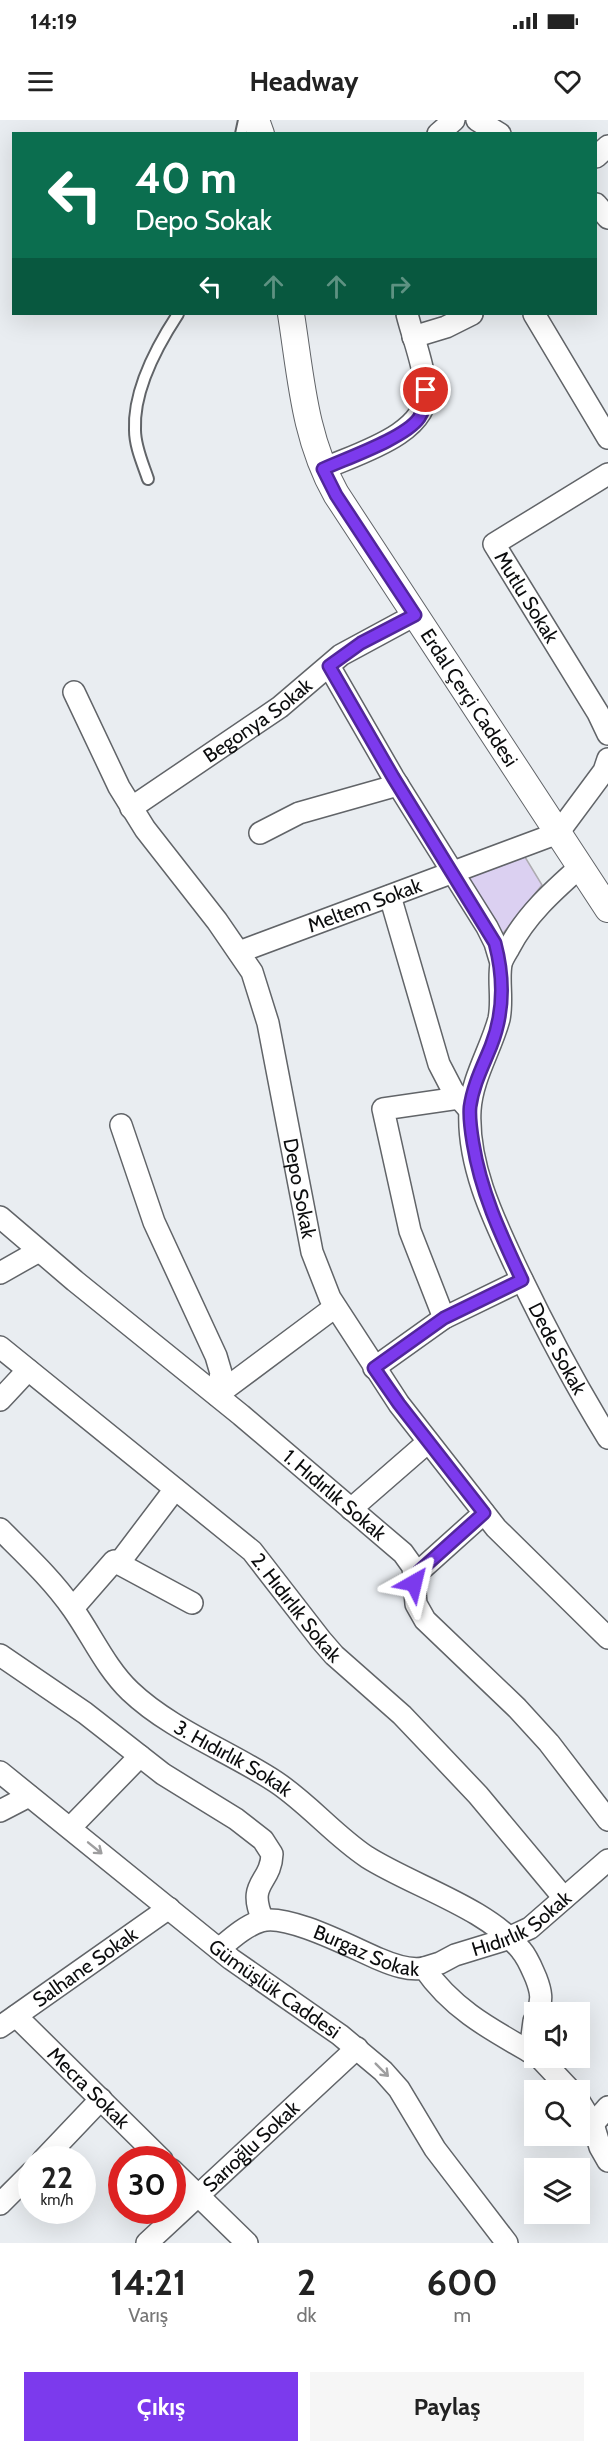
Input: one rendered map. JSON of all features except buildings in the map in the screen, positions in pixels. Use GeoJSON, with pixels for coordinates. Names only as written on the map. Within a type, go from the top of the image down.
{"type":"FeatureCollection","features":[{"type":"Feature","properties":{"kind":"street"},"geometry":{"type":"LineString","coordinates":[[440,132],[454,120]]}},
{"type":"Feature","properties":{"kind":"street"},"geometry":{"type":"LineString","coordinates":[[477,120],[497,132]]}},
{"type":"Feature","properties":{"kind":"street","name":"Erdal Çerçi Caddesi"},"geometry":{"type":"LineString","coordinates":[[291,315],[307,422],[323,469],[336,495],[608,909]]}},
{"type":"Feature","properties":{"kind":"street"},"geometry":{"type":"LineString","coordinates":[[323,469],[398,435],[419,417],[425,404],[426,390],[407,315]]}},
{"type":"Feature","properties":{"kind":"street"},"geometry":{"type":"LineString","coordinates":[[413,337],[446,327],[470,315]]}},
{"type":"Feature","properties":{"kind":"street"},"geometry":{"type":"LineString","coordinates":[[535,315],[608,438]]}},
{"type":"Feature","properties":{"kind":"street","name":"Mutlu Sokak"},"geometry":{"type":"LineString","coordinates":[[608,474],[494,544],[603,712],[608,734]]}},
{"type":"Feature","properties":{"kind":"street","name":"Begonya Sokak"},"geometry":{"type":"LineString","coordinates":[[131,808],[246,732],[361,643],[415,615]]}},
{"type":"Feature","properties":{"kind":"street"},"geometry":{"type":"LineString","coordinates":[[329,666],[398,784],[487,927],[501,963]]}},
{"type":"Feature","properties":{"kind":"street","name":"Depo Sokak"},"geometry":{"type":"LineString","coordinates":[[74,692],[131,808],[155,844],[252,972],[260,992],[312,1252],[335,1307],[374,1368],[484,1513],[523,1557],[608,1638]]}},
{"type":"Feature","properties":{"kind":"street"},"geometry":{"type":"LineString","coordinates":[[558,833],[604,771],[608,759]]}},
{"type":"Feature","properties":{"kind":"street"},"geometry":{"type":"LineString","coordinates":[[260,833],[299,813],[398,784]]}},
{"type":"Feature","properties":{"kind":"street","name":"Meltem Sokak"},"geometry":{"type":"LineString","coordinates":[[239,952],[558,833]]}},
{"type":"Feature","properties":{"kind":"street"},"geometry":{"type":"LineString","coordinates":[[501,963],[528,919],[550,894],[580,867]]}},
{"type":"Feature","properties":{"kind":"street"},"geometry":{"type":"LineString","coordinates":[[390,896],[439,1064],[445,1079],[465,1104]]}},
{"type":"Feature","properties":{"kind":"street","name":"Dede Sokak"},"geometry":{"type":"LineString","coordinates":[[501,963],[500,1016],[492,1044],[472,1095],[465,1104],[477,1165],[487,1204],[522,1280],[558,1354],[608,1438]]}},
{"type":"Feature","properties":{"kind":"street"},"geometry":{"type":"LineString","coordinates":[[444,1318],[410,1231],[383,1109],[465,1104]]}},
{"type":"Feature","properties":{"kind":"street"},"geometry":{"type":"LineString","coordinates":[[121,1125],[154,1222],[216,1356],[220,1372],[217,1395]]}},
{"type":"Feature","properties":{"kind":"street","name":"1. Hıdırlık Sokak"},"geometry":{"type":"LineString","coordinates":[[0,1217],[217,1395],[403,1553],[413,1567],[416,1604],[425,1620],[517,1708],[549,1743],[608,1820]]}},
{"type":"Feature","properties":{"kind":"street"},"geometry":{"type":"LineString","coordinates":[[0,1273],[39,1251]]}},
{"type":"Feature","properties":{"kind":"street"},"geometry":{"type":"LineString","coordinates":[[374,1368],[444,1318],[522,1280]]}},
{"type":"Feature","properties":{"kind":"street"},"geometry":{"type":"LineString","coordinates":[[217,1395],[335,1307]]}},
{"type":"Feature","properties":{"kind":"street","name":"2. Hıdırlık Sokak"},"geometry":{"type":"LineString","coordinates":[[0,1347],[252,1551],[327,1647],[402,1715],[478,1795],[564,1898]]}},
{"type":"Feature","properties":{"kind":"street"},"geometry":{"type":"LineString","coordinates":[[0,1400],[27,1370]]}},
{"type":"Feature","properties":{"kind":"street"},"geometry":{"type":"LineString","coordinates":[[351,1509],[428,1442]]}},
{"type":"Feature","properties":{"kind":"street"},"geometry":{"type":"LineString","coordinates":[[119,1563],[175,1489]]}},
{"type":"Feature","properties":{"kind":"street"},"geometry":{"type":"LineString","coordinates":[[415,1575],[484,1513]]}},
{"type":"Feature","properties":{"kind":"street","name":"3. Hıdırlık Sokak"},"geometry":{"type":"LineString","coordinates":[[0,1529],[44,1573],[73,1608],[113,1671],[143,1702],[161,1715],[278,1783],[348,1843],[368,1857],[478,1916],[509,1938]]}},
{"type":"Feature","properties":{"kind":"street"},"geometry":{"type":"LineString","coordinates":[[73,1608],[114,1561],[192,1603]]}},
{"type":"Feature","properties":{"kind":"street"},"geometry":{"type":"LineString","coordinates":[[4,1663],[85,1713],[184,1788],[236,1819],[267,1846],[272,1859],[256,1892],[257,1904],[263,1920],[239,1932],[219,1949]]}},
{"type":"Feature","properties":{"kind":"street"},"geometry":{"type":"LineString","coordinates":[[70,1828],[140,1756]]}},
{"type":"Feature","properties":{"kind":"street","name":"Gümüşlük Caddesi"},"geometry":{"type":"LineString","coordinates":[[0,1772],[219,1949],[357,2049],[383,2071],[399,2089],[435,2149],[507,2243]]}},
{"type":"Feature","properties":{"kind":"street"},"geometry":{"type":"LineString","coordinates":[[0,1811],[29,1796]]}},
{"type":"Feature","properties":{"kind":"street","name":"Hıdırlık Sokak"},"geometry":{"type":"LineString","coordinates":[[424,1968],[462,1952],[509,1938],[530,1928],[608,1860]]}},
{"type":"Feature","properties":{"kind":"street","name":"Salhane Sokak"},"geometry":{"type":"LineString","coordinates":[[8,2022],[169,1908]]}},
{"type":"Feature","properties":{"kind":"street","name":"Burgaz Sokak"},"geometry":{"type":"LineString","coordinates":[[263,1920],[288,1921],[384,1961],[406,1968],[424,1968],[439,1988],[478,2022],[524,2049]]}},
{"type":"Feature","properties":{"kind":"street"},"geometry":{"type":"LineString","coordinates":[[509,1938],[523,1952],[538,1983],[541,2002]]}},
{"type":"Feature","properties":{"kind":"street","name":"Mecra Sokak"},"geometry":{"type":"LineString","coordinates":[[8,2022],[101,2099],[148,2146]]}},
{"type":"Feature","properties":{"kind":"street","name":"Sarıoğlu Sokak"},"geometry":{"type":"LineString","coordinates":[[147,2243],[357,2049]]}},
{"type":"Feature","properties":{"kind":"street","name":"Burgaz Sokak"},"geometry":{"type":"LineString","coordinates":[[548,2068],[560,2080]]}},
{"type":"Feature","properties":{"kind":"street"},"geometry":{"type":"LineString","coordinates":[[56,2146],[101,2099]]}},
{"type":"Feature","properties":{"kind":"street"},"geometry":{"type":"LineString","coordinates":[[593,2124],[608,2107]]}},
{"type":"Feature","properties":{"kind":"street"},"geometry":{"type":"LineString","coordinates":[[590,2119],[600,2147],[608,2161]]}},
{"type":"Feature","properties":{"kind":"street"},"geometry":{"type":"LineString","coordinates":[[186,2183],[247,2243]]}},
{"type":"Feature","properties":{"kind":"street"},"geometry":{"type":"LineString","coordinates":[[0,2204],[18,2186]]}},
{"type":"Feature","properties":{"kind":"lane"},"geometry":{"type":"LineString","coordinates":[[148,479],[136,441],[137,405],[153,360],[177,315]]}},
{"type":"Feature","properties":{"kind":"route"},"geometry":{"type":"LineString","coordinates":[[414,1583],[415,1575],[484,1513],[399,1404],[374,1368],[444,1318],[522,1280],[487,1204],[471,1131],[472,1095],[492,1044],[500,1016],[501,963],[495,943],[393,777],[329,666],[341,655],[361,643],[415,615],[336,495],[323,469],[398,435],[410,427],[419,417],[425,404],[426,390]]}}]}
